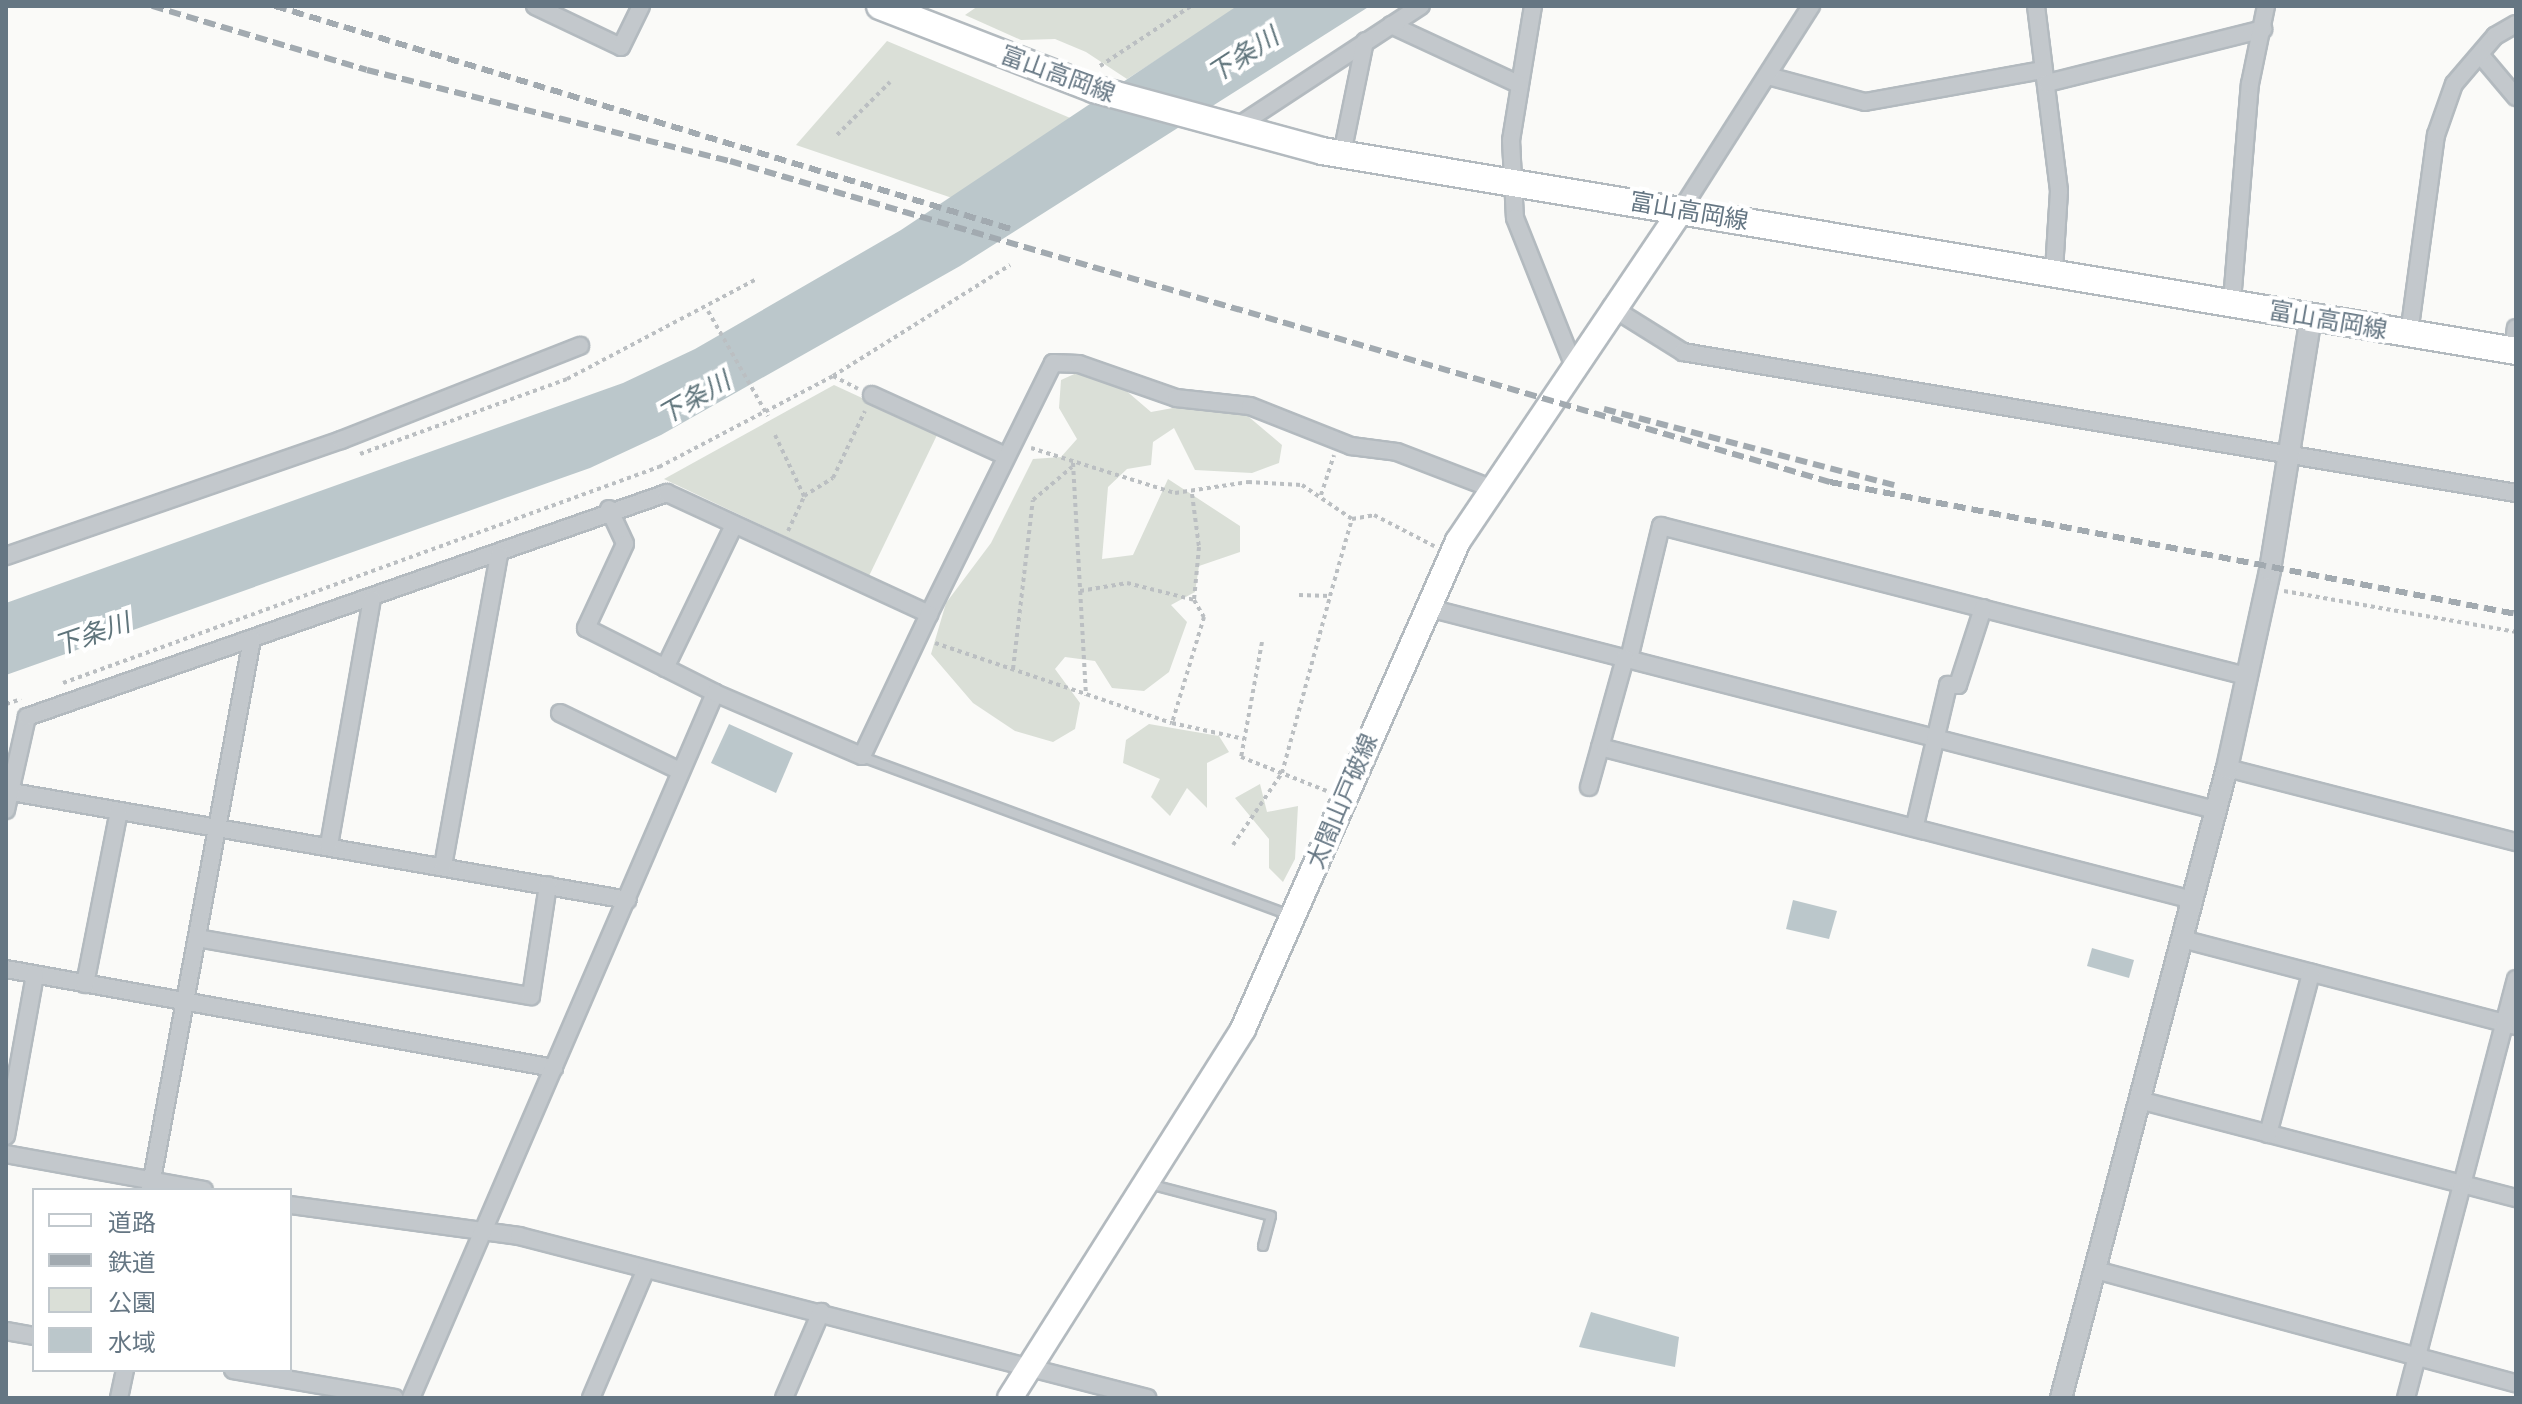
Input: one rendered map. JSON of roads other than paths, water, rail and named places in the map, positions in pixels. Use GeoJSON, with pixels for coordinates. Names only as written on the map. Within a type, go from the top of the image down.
{"type":"FeatureCollection","features":[{"type":"Feature","properties":{"kind":"main road","name":"富山高岡線"},"geometry":{"type":"LineString","coordinates":[[880,6],[1084,86],[1230,131],[1342,154],[1513,179],[1681,210],[2232,301],[2311,318],[2409,334],[2515,344]]}},
{"type":"Feature","properties":{"kind":"main road","name":"太閤山戸破線"},"geometry":{"type":"LineString","coordinates":[[1010,1398],[1243,1029],[1425,607],[1451,556],[1573,364],[1681,210]]}},
{"type":"Feature","properties":{"kind":"street"},"geometry":{"type":"LineString","coordinates":[[535,6],[621,47],[641,6]]}},
{"type":"Feature","properties":{"kind":"street"},"geometry":{"type":"LineString","coordinates":[[1230,131],[1421,6]]}},
{"type":"Feature","properties":{"kind":"street"},"geometry":{"type":"LineString","coordinates":[[1533,6],[1520,85],[1513,179],[1515,218],[1573,364]]}},
{"type":"Feature","properties":{"kind":"street"},"geometry":{"type":"LineString","coordinates":[[1681,210],[1811,6]]}},
{"type":"Feature","properties":{"kind":"street"},"geometry":{"type":"LineString","coordinates":[[2036,6],[2059,191],[2054,271]]}},
{"type":"Feature","properties":{"kind":"street"},"geometry":{"type":"LineString","coordinates":[[2232,301],[2250,84],[2266,6]]}},
{"type":"Feature","properties":{"kind":"street"},"geometry":{"type":"LineString","coordinates":[[2409,334],[2436,135],[2454,84],[2483,58],[2495,36],[2516,24]]}},
{"type":"Feature","properties":{"kind":"street"},"geometry":{"type":"LineString","coordinates":[[1391,25],[1520,85]]}},
{"type":"Feature","properties":{"kind":"street"},"geometry":{"type":"LineString","coordinates":[[1768,76],[1865,102],[2045,76],[2263,29]]}},
{"type":"Feature","properties":{"kind":"street"},"geometry":{"type":"LineString","coordinates":[[1342,154],[1365,41]]}},
{"type":"Feature","properties":{"kind":"street"},"geometry":{"type":"LineString","coordinates":[[2483,58],[2516,97]]}},
{"type":"Feature","properties":{"kind":"street"},"geometry":{"type":"LineString","coordinates":[[1611,307],[1683,352],[2516,493]]}},
{"type":"Feature","properties":{"kind":"street"},"geometry":{"type":"LineString","coordinates":[[2061,1398],[2227,768],[2266,588],[2311,318]]}},
{"type":"Feature","properties":{"kind":"street"},"geometry":{"type":"LineString","coordinates":[[6,556],[341,440],[580,346]]}},
{"type":"Feature","properties":{"kind":"street"},"geometry":{"type":"LineString","coordinates":[[609,509],[625,544],[586,628],[715,693],[862,756],[1053,363],[1079,364],[1176,398],[1250,406],[1338,441],[1397,452],[1493,489]]}},
{"type":"Feature","properties":{"kind":"street"},"geometry":{"type":"LineString","coordinates":[[872,395],[1010,450]]}},
{"type":"Feature","properties":{"kind":"street"},"geometry":{"type":"LineString","coordinates":[[6,810],[27,717],[499,555],[609,509],[667,493],[929,614]]}},
{"type":"Feature","properties":{"kind":"street"},"geometry":{"type":"LineString","coordinates":[[665,668],[734,525]]}},
{"type":"Feature","properties":{"kind":"street"},"geometry":{"type":"LineString","coordinates":[[1589,787],[1661,526],[2246,676]]}},
{"type":"Feature","properties":{"kind":"street"},"geometry":{"type":"LineString","coordinates":[[443,866],[499,555]]}},
{"type":"Feature","properties":{"kind":"street"},"geometry":{"type":"LineString","coordinates":[[329,845],[372,599]]}},
{"type":"Feature","properties":{"kind":"street"},"geometry":{"type":"LineString","coordinates":[[1425,607],[2215,810]]}},
{"type":"Feature","properties":{"kind":"street"},"geometry":{"type":"LineString","coordinates":[[1915,825],[1935,736],[1983,608]]}},
{"type":"Feature","properties":{"kind":"street"},"geometry":{"type":"LineString","coordinates":[[151,1185],[252,639]]}},
{"type":"Feature","properties":{"kind":"street"},"geometry":{"type":"LineString","coordinates":[[411,1398],[479,1233],[491,1221],[715,693]]}},
{"type":"Feature","properties":{"kind":"street"},"geometry":{"type":"LineString","coordinates":[[560,713],[680,771]]}},
{"type":"Feature","properties":{"kind":"street"},"geometry":{"type":"LineString","coordinates":[[1600,747],[1915,825],[2193,900]]}},
{"type":"Feature","properties":{"kind":"street"},"geometry":{"type":"LineString","coordinates":[[2227,768],[2516,842]]}},
{"type":"Feature","properties":{"kind":"street"},"geometry":{"type":"LineString","coordinates":[[8,792],[329,845],[628,900]]}},
{"type":"Feature","properties":{"kind":"street"},"geometry":{"type":"LineString","coordinates":[[85,984],[119,811]]}},
{"type":"Feature","properties":{"kind":"street"},"geometry":{"type":"LineString","coordinates":[[197,938],[531,996],[548,885]]}},
{"type":"Feature","properties":{"kind":"street"},"geometry":{"type":"LineString","coordinates":[[2182,939],[2510,1024]]}},
{"type":"Feature","properties":{"kind":"street"},"geometry":{"type":"LineString","coordinates":[[6,969],[554,1068]]}},
{"type":"Feature","properties":{"kind":"street"},"geometry":{"type":"LineString","coordinates":[[2268,1134],[2311,973]]}},
{"type":"Feature","properties":{"kind":"street"},"geometry":{"type":"LineString","coordinates":[[6,1136],[35,975]]}},
{"type":"Feature","properties":{"kind":"street"},"geometry":{"type":"LineString","coordinates":[[2406,1398],[2462,1184],[2510,1024],[2516,979]]}},
{"type":"Feature","properties":{"kind":"street"},"geometry":{"type":"LineString","coordinates":[[2139,1100],[2516,1198]]}},
{"type":"Feature","properties":{"kind":"street"},"geometry":{"type":"LineString","coordinates":[[6,1154],[151,1185],[183,1188]]}},
{"type":"Feature","properties":{"kind":"street"},"geometry":{"type":"LineString","coordinates":[[292,1205],[479,1233],[646,1269],[1029,1367],[1112,1394],[1147,1398]]}},
{"type":"Feature","properties":{"kind":"street"},"geometry":{"type":"LineString","coordinates":[[591,1398],[646,1269]]}},
{"type":"Feature","properties":{"kind":"street"},"geometry":{"type":"LineString","coordinates":[[2096,1270],[2516,1383]]}},
{"type":"Feature","properties":{"kind":"street"},"geometry":{"type":"LineString","coordinates":[[784,1398],[821,1312]]}},
{"type":"Feature","properties":{"kind":"street"},"geometry":{"type":"LineString","coordinates":[[6,1331],[32,1336]]}},
{"type":"Feature","properties":{"kind":"street"},"geometry":{"type":"LineString","coordinates":[[119,1398],[125,1372]]}},
{"type":"Feature","properties":{"kind":"street"},"geometry":{"type":"LineString","coordinates":[[245,1372],[395,1398]]}},
{"type":"Feature","properties":{"kind":"lane"},"geometry":{"type":"LineString","coordinates":[[862,756],[1293,916]]}},
{"type":"Feature","properties":{"kind":"lane"},"geometry":{"type":"LineString","coordinates":[[1144,1182],[1271,1216],[1263,1246]]}},
{"type":"Feature","properties":{"kind":"water","name":"下条川"},"geometry":{"type":"Polygon","coordinates":[[[1237,6],[1370,6],[960,266],[661,435],[590,468],[6,675],[6,603],[623,383],[695,349],[901,230],[1237,6]]]}},
{"type":"Feature","properties":{"kind":"water"},"geometry":{"type":"Polygon","coordinates":[[[729,724],[793,753],[776,793],[711,763],[729,724]]]}},
{"type":"Feature","properties":{"kind":"water"},"geometry":{"type":"Polygon","coordinates":[[[1793,900],[1837,911],[1829,939],[1786,929],[1793,900]]]}},
{"type":"Feature","properties":{"kind":"water"},"geometry":{"type":"Polygon","coordinates":[[[2092,948],[2134,960],[2129,978],[2087,966],[2092,948]]]}},
{"type":"Feature","properties":{"kind":"water"},"geometry":{"type":"Polygon","coordinates":[[[1591,1312],[1679,1337],[1675,1367],[1579,1347],[1591,1312]]]}},
{"type":"Feature","properties":{"kind":"railway"},"geometry":{"type":"LineString","coordinates":[[152,6],[367,70],[730,161],[1830,482],[2516,614]]}},
{"type":"Feature","properties":{"kind":"railway"},"geometry":{"type":"LineString","coordinates":[[275,6],[1014,230]]}},
{"type":"Feature","properties":{"kind":"railway"},"geometry":{"type":"LineString","coordinates":[[1604,409],[1898,486]]}}]}
